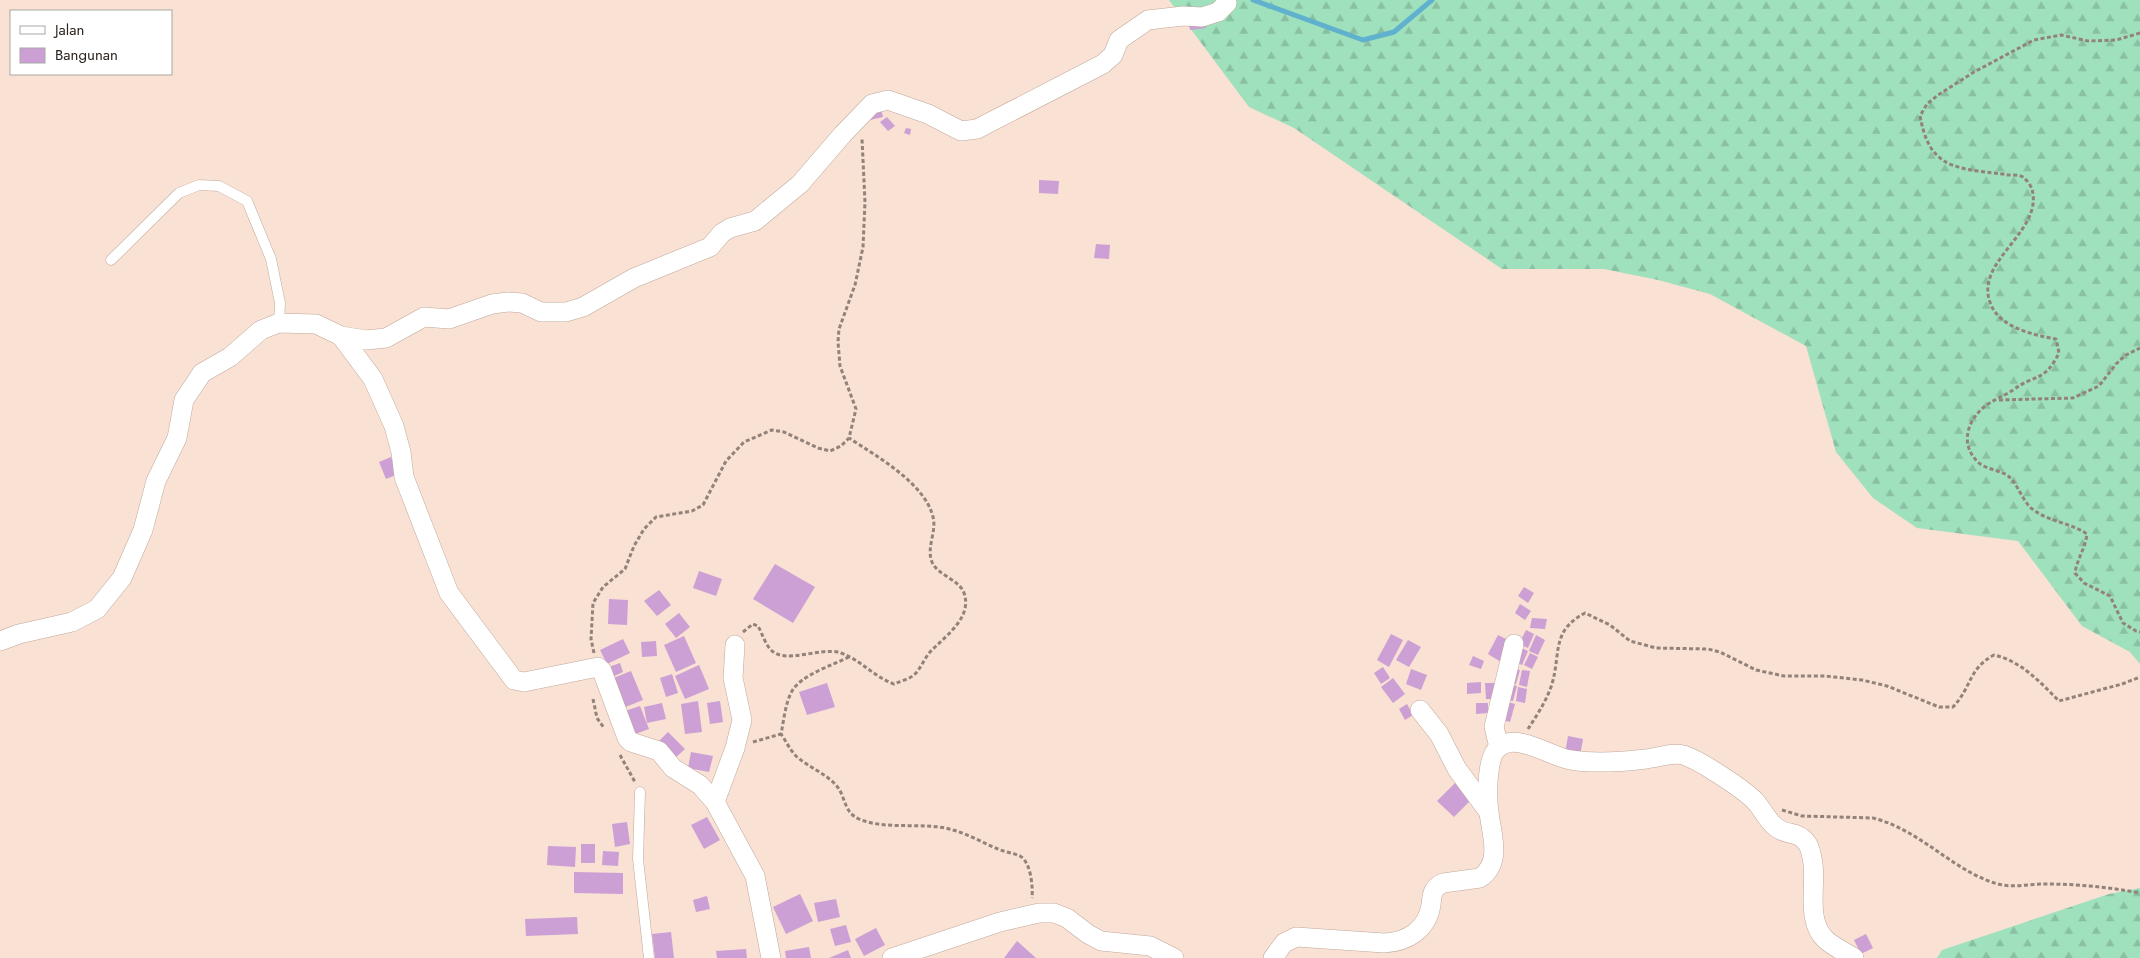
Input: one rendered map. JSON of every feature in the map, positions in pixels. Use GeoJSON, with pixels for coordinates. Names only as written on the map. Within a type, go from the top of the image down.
{"type":"FeatureCollection","features":[{"type":"Feature","properties":{"kind":"street"},"geometry":{"type":"LineString","coordinates":[[0,641],[19,634],[72,622],[97,609],[122,578],[143,530],[156,481],[177,438],[184,400],[202,374],[230,357],[260,330],[279,323],[316,324],[341,336],[366,340],[386,338],[424,317],[449,318],[492,304],[522,303],[540,312],[552,314],[566,312],[583,306],[634,278],[710,247],[722,233],[730,228],[755,221],[800,184],[872,104],[888,100],[928,114],[961,131],[977,129],[1103,64],[1113,55],[1119,40],[1148,20],[1183,16],[1202,17],[1218,12],[1228,3]]}},
{"type":"Feature","properties":{"kind":"street"},"geometry":{"type":"LineString","coordinates":[[341,336],[373,379],[394,426],[401,452],[404,477],[449,592],[514,680],[524,682],[598,667],[602,671],[627,738],[631,742],[659,751],[672,768],[700,785],[715,802],[755,876],[771,958]]}},
{"type":"Feature","properties":{"kind":"street"},"geometry":{"type":"LineString","coordinates":[[1499,747],[1494,727],[1514,644]]}},
{"type":"Feature","properties":{"kind":"street"},"geometry":{"type":"LineString","coordinates":[[715,802],[735,748],[742,720],[733,678],[735,645]]}},
{"type":"Feature","properties":{"kind":"street"},"geometry":{"type":"LineString","coordinates":[[1420,710],[1439,734],[1457,769],[1488,811]]}},
{"type":"Feature","properties":{"kind":"street"},"geometry":{"type":"LineString","coordinates":[[1273,958],[1284,943],[1296,938],[1384,943],[1397,942],[1409,938],[1419,930],[1427,918],[1431,904],[1430,896],[1438,886],[1443,883],[1480,878],[1485,875],[1492,864],[1495,852],[1488,811],[1490,762],[1499,747],[1506,743],[1519,742],[1570,760],[1617,762],[1681,754],[1700,762],[1756,801],[1778,829],[1800,835],[1808,845],[1814,875],[1814,920],[1818,932],[1827,941],[1854,958]]}},
{"type":"Feature","properties":{"kind":"street"},"geometry":{"type":"LineString","coordinates":[[892,958],[1019,916],[1038,913],[1054,913],[1067,918],[1101,941],[1150,946],[1174,958]]}},
{"type":"Feature","properties":{"kind":"lane"},"geometry":{"type":"LineString","coordinates":[[112,260],[179,193],[199,184],[219,186],[246,200],[271,259],[280,304],[279,323]]}},
{"type":"Feature","properties":{"kind":"lane"},"geometry":{"type":"LineString","coordinates":[[640,792],[638,859],[649,958]]}},
{"type":"Feature","properties":{"kind":"path"},"geometry":{"type":"LineString","coordinates":[[2140,33],[2116,40],[2088,40],[2061,35],[2034,40],[1974,72],[1938,95],[1927,104],[1920,116],[1929,145],[1939,158],[1965,168],[2023,177],[2032,187],[2034,200],[2032,213],[1996,266],[1990,280],[1987,296],[1993,311],[2003,320],[2029,334],[2056,339],[2059,353],[2045,374],[2019,386],[1976,414],[1969,425],[1966,439],[1970,452],[1979,464],[2008,476],[2034,511],[2059,523],[2076,527],[2087,534],[2085,549],[2077,560],[2075,573],[2084,583],[2110,596],[2123,623],[2136,632],[2140,632]]}},
{"type":"Feature","properties":{"kind":"path"},"geometry":{"type":"LineString","coordinates":[[598,667],[591,639],[593,603],[602,587],[625,570],[634,546],[644,530],[656,517],[692,511],[703,505],[734,451],[744,442],[760,434],[772,430],[784,432],[818,448],[830,450],[841,446],[849,438],[856,409],[840,366],[838,342],[839,330],[855,285],[863,247],[865,202],[862,138],[858,118]]}},
{"type":"Feature","properties":{"kind":"path"},"geometry":{"type":"LineString","coordinates":[[1999,400],[2073,398],[2099,386],[2116,364],[2126,355],[2140,348]]}},
{"type":"Feature","properties":{"kind":"path"},"geometry":{"type":"LineString","coordinates":[[735,645],[743,632],[753,624],[758,626],[770,649],[779,655],[795,656],[813,652],[838,652],[849,657],[883,680],[894,684],[910,678],[928,654],[956,626],[967,604],[964,592],[960,587],[934,566],[931,559],[934,518],[927,500],[893,467],[849,438]]}},
{"type":"Feature","properties":{"kind":"path"},"geometry":{"type":"LineString","coordinates":[[1519,742],[1548,696],[1556,654],[1565,627],[1585,613],[1610,625],[1630,641],[1656,648],[1714,650],[1756,670],[1784,676],[1824,676],[1862,680],[1887,686],[1939,707],[1953,707],[1963,697],[1973,671],[1983,661],[1994,655],[2006,657],[2029,672],[2059,701],[2122,684],[2140,677]]}},
{"type":"Feature","properties":{"kind":"path"},"geometry":{"type":"LineString","coordinates":[[849,657],[802,680],[793,690],[788,701],[781,734],[797,756],[830,778],[838,787],[848,812],[859,819],[886,824],[952,829],[1024,859],[1033,890],[1031,902],[1019,916]]}},
{"type":"Feature","properties":{"kind":"path"},"geometry":{"type":"LineString","coordinates":[[735,748],[781,734]]}},
{"type":"Feature","properties":{"kind":"path"},"geometry":{"type":"LineString","coordinates":[[1756,801],[1802,816],[1873,818],[1884,821],[1911,833],[1977,876],[1999,884],[2012,886],[2044,884],[2106,887],[2140,893]]}},
{"type":"Feature","properties":{"kind":"green space"},"geometry":{"type":"Polygon","coordinates":[[[1169,0],[2140,0],[2140,664],[2130,652],[2082,626],[2018,541],[1917,528],[1873,498],[1836,452],[1806,346],[1710,294],[1658,280],[1604,269],[1502,269],[1294,128],[1249,107],[1169,0]]]}},
{"type":"Feature","properties":{"kind":"green space"},"geometry":{"type":"Polygon","coordinates":[[[2140,888],[2140,958],[1937,958],[1942,950],[2109,894],[2140,888]]]}},
{"type":"Feature","properties":{"kind":"building"},"geometry":{"type":"Polygon","coordinates":[[[1205,20],[1206,28],[1190,30],[1189,22],[1205,20]]]}},
{"type":"Feature","properties":{"kind":"building"},"geometry":{"type":"Polygon","coordinates":[[[881,109],[883,117],[870,120],[868,112],[881,109]]]}},
{"type":"Feature","properties":{"kind":"building"},"geometry":{"type":"Polygon","coordinates":[[[887,117],[895,126],[888,131],[880,122],[887,117]]]}},
{"type":"Feature","properties":{"kind":"building"},"geometry":{"type":"Polygon","coordinates":[[[906,128],[911,129],[910,135],[904,133],[906,128]]]}},
{"type":"Feature","properties":{"kind":"building"},"geometry":{"type":"Polygon","coordinates":[[[1039,180],[1059,181],[1058,194],[1039,193],[1039,180]]]}},
{"type":"Feature","properties":{"kind":"building"},"geometry":{"type":"Polygon","coordinates":[[[1096,244],[1110,245],[1109,259],[1094,258],[1096,244]]]}},
{"type":"Feature","properties":{"kind":"building"},"geometry":{"type":"Polygon","coordinates":[[[391,457],[398,474],[386,479],[379,462],[391,457]]]}},
{"type":"Feature","properties":{"kind":"building"},"geometry":{"type":"Polygon","coordinates":[[[775,564],[815,587],[793,623],[753,599],[775,564]]]}},
{"type":"Feature","properties":{"kind":"building"},"geometry":{"type":"Polygon","coordinates":[[[699,571],[722,579],[716,596],[693,588],[699,571]]]}},
{"type":"Feature","properties":{"kind":"building"},"geometry":{"type":"Polygon","coordinates":[[[1524,587],[1534,593],[1528,603],[1518,596],[1524,587]]]}},
{"type":"Feature","properties":{"kind":"building"},"geometry":{"type":"Polygon","coordinates":[[[659,590],[671,605],[657,616],[644,601],[659,590]]]}},
{"type":"Feature","properties":{"kind":"building"},"geometry":{"type":"Polygon","coordinates":[[[609,599],[628,600],[627,625],[608,624],[609,599]]]}},
{"type":"Feature","properties":{"kind":"building"},"geometry":{"type":"Polygon","coordinates":[[[1520,604],[1531,611],[1525,620],[1515,613],[1520,604]]]}},
{"type":"Feature","properties":{"kind":"building"},"geometry":{"type":"Polygon","coordinates":[[[679,613],[690,627],[676,638],[665,624],[679,613]]]}},
{"type":"Feature","properties":{"kind":"building"},"geometry":{"type":"Polygon","coordinates":[[[1532,618],[1547,619],[1545,629],[1530,628],[1532,618]]]}},
{"type":"Feature","properties":{"kind":"building"},"geometry":{"type":"Polygon","coordinates":[[[1526,630],[1534,634],[1528,648],[1519,644],[1526,630]]]}},
{"type":"Feature","properties":{"kind":"building"},"geometry":{"type":"Polygon","coordinates":[[[1391,634],[1403,640],[1389,667],[1377,660],[1391,634]]]}},
{"type":"Feature","properties":{"kind":"building"},"geometry":{"type":"Polygon","coordinates":[[[1498,635],[1512,642],[1501,662],[1488,654],[1498,635]]]}},
{"type":"Feature","properties":{"kind":"building"},"geometry":{"type":"Polygon","coordinates":[[[1536,635],[1545,640],[1538,655],[1529,651],[1536,635]]]}},
{"type":"Feature","properties":{"kind":"building"},"geometry":{"type":"Polygon","coordinates":[[[684,636],[696,663],[676,672],[664,645],[684,636]]]}},
{"type":"Feature","properties":{"kind":"building"},"geometry":{"type":"Polygon","coordinates":[[[623,639],[630,653],[607,664],[600,650],[623,639]]]}},
{"type":"Feature","properties":{"kind":"building"},"geometry":{"type":"Polygon","coordinates":[[[1408,640],[1421,647],[1409,667],[1396,660],[1408,640]]]}},
{"type":"Feature","properties":{"kind":"building"},"geometry":{"type":"Polygon","coordinates":[[[656,641],[657,656],[642,657],[641,642],[656,641]]]}},
{"type":"Feature","properties":{"kind":"building"},"geometry":{"type":"Polygon","coordinates":[[[1519,647],[1528,651],[1522,665],[1513,661],[1519,647]]]}},
{"type":"Feature","properties":{"kind":"building"},"geometry":{"type":"Polygon","coordinates":[[[1530,653],[1538,657],[1532,669],[1524,665],[1530,653]]]}},
{"type":"Feature","properties":{"kind":"building"},"geometry":{"type":"Polygon","coordinates":[[[1473,656],[1484,661],[1481,669],[1469,665],[1473,656]]]}},
{"type":"Feature","properties":{"kind":"building"},"geometry":{"type":"Polygon","coordinates":[[[620,663],[623,672],[610,678],[606,668],[620,663]]]}},
{"type":"Feature","properties":{"kind":"building"},"geometry":{"type":"Polygon","coordinates":[[[699,665],[709,689],[685,699],[675,676],[699,665]]]}},
{"type":"Feature","properties":{"kind":"building"},"geometry":{"type":"Polygon","coordinates":[[[1383,667],[1390,678],[1381,684],[1374,673],[1383,667]]]}},
{"type":"Feature","properties":{"kind":"building"},"geometry":{"type":"Polygon","coordinates":[[[1511,667],[1520,670],[1516,684],[1507,682],[1511,667]]]}},
{"type":"Feature","properties":{"kind":"building"},"geometry":{"type":"Polygon","coordinates":[[[1411,669],[1427,675],[1421,690],[1406,684],[1411,669]]]}},
{"type":"Feature","properties":{"kind":"building"},"geometry":{"type":"Polygon","coordinates":[[[1522,670],[1530,671],[1527,687],[1519,685],[1522,670]]]}},
{"type":"Feature","properties":{"kind":"building"},"geometry":{"type":"Polygon","coordinates":[[[631,671],[643,700],[623,708],[611,679],[631,671]]]}},
{"type":"Feature","properties":{"kind":"building"},"geometry":{"type":"Polygon","coordinates":[[[672,674],[678,693],[666,697],[660,678],[672,674]]]}},
{"type":"Feature","properties":{"kind":"building"},"geometry":{"type":"Polygon","coordinates":[[[1393,678],[1405,694],[1393,703],[1381,687],[1393,678]]]}},
{"type":"Feature","properties":{"kind":"building"},"geometry":{"type":"Polygon","coordinates":[[[1481,682],[1481,693],[1467,694],[1467,683],[1481,682]]]}},
{"type":"Feature","properties":{"kind":"building"},"geometry":{"type":"Polygon","coordinates":[[[827,683],[835,707],[807,715],[799,692],[827,683]]]}},
{"type":"Feature","properties":{"kind":"building"},"geometry":{"type":"Polygon","coordinates":[[[1485,683],[1498,683],[1499,699],[1486,699],[1485,683]]]}},
{"type":"Feature","properties":{"kind":"building"},"geometry":{"type":"Polygon","coordinates":[[[1508,684],[1517,686],[1513,701],[1504,699],[1508,684]]]}},
{"type":"Feature","properties":{"kind":"building"},"geometry":{"type":"Polygon","coordinates":[[[1518,687],[1527,689],[1525,703],[1516,701],[1518,687]]]}},
{"type":"Feature","properties":{"kind":"building"},"geometry":{"type":"Polygon","coordinates":[[[698,701],[702,732],[685,734],[681,704],[698,701]]]}},
{"type":"Feature","properties":{"kind":"building"},"geometry":{"type":"Polygon","coordinates":[[[720,701],[723,722],[710,724],[707,703],[720,701]]]}},
{"type":"Feature","properties":{"kind":"building"},"geometry":{"type":"Polygon","coordinates":[[[1504,701],[1515,704],[1510,722],[1499,719],[1504,701]]]}},
{"type":"Feature","properties":{"kind":"building"},"geometry":{"type":"Polygon","coordinates":[[[662,703],[666,719],[647,723],[644,707],[662,703]]]}},
{"type":"Feature","properties":{"kind":"building"},"geometry":{"type":"Polygon","coordinates":[[[1476,703],[1488,703],[1488,713],[1476,714],[1476,703]]]}},
{"type":"Feature","properties":{"kind":"building"},"geometry":{"type":"Polygon","coordinates":[[[1407,704],[1413,715],[1405,720],[1399,709],[1407,704]]]}},
{"type":"Feature","properties":{"kind":"building"},"geometry":{"type":"Polygon","coordinates":[[[640,706],[649,729],[630,736],[622,712],[640,706]]]}},
{"type":"Feature","properties":{"kind":"building"},"geometry":{"type":"Polygon","coordinates":[[[668,732],[685,749],[674,759],[658,742],[668,732]]]}},
{"type":"Feature","properties":{"kind":"building"},"geometry":{"type":"Polygon","coordinates":[[[1568,736],[1583,739],[1580,756],[1565,753],[1568,736]]]}},
{"type":"Feature","properties":{"kind":"building"},"geometry":{"type":"Polygon","coordinates":[[[691,752],[713,756],[709,772],[688,768],[691,752]]]}},
{"type":"Feature","properties":{"kind":"building"},"geometry":{"type":"Polygon","coordinates":[[[1455,783],[1472,799],[1454,817],[1437,801],[1455,783]]]}},
{"type":"Feature","properties":{"kind":"building"},"geometry":{"type":"Polygon","coordinates":[[[707,817],[720,840],[704,849],[691,825],[707,817]]]}},
{"type":"Feature","properties":{"kind":"building"},"geometry":{"type":"Polygon","coordinates":[[[627,822],[630,844],[615,847],[612,824],[627,822]]]}},
{"type":"Feature","properties":{"kind":"building"},"geometry":{"type":"Polygon","coordinates":[[[581,844],[595,844],[595,863],[581,863],[581,844]]]}},
{"type":"Feature","properties":{"kind":"building"},"geometry":{"type":"Polygon","coordinates":[[[548,846],[576,847],[575,867],[547,865],[548,846]]]}},
{"type":"Feature","properties":{"kind":"building"},"geometry":{"type":"Polygon","coordinates":[[[603,851],[619,852],[618,866],[602,865],[603,851]]]}},
{"type":"Feature","properties":{"kind":"building"},"geometry":{"type":"Polygon","coordinates":[[[574,872],[623,873],[623,894],[574,893],[574,872]]]}},
{"type":"Feature","properties":{"kind":"building"},"geometry":{"type":"Polygon","coordinates":[[[800,894],[813,921],[786,934],[773,907],[800,894]]]}},
{"type":"Feature","properties":{"kind":"building"},"geometry":{"type":"Polygon","coordinates":[[[707,896],[710,909],[696,912],[693,900],[707,896]]]}},
{"type":"Feature","properties":{"kind":"building"},"geometry":{"type":"Polygon","coordinates":[[[836,899],[840,917],[818,922],[814,903],[836,899]]]}},
{"type":"Feature","properties":{"kind":"building"},"geometry":{"type":"Polygon","coordinates":[[[577,917],[578,934],[526,936],[525,919],[577,917]]]}},
{"type":"Feature","properties":{"kind":"building"},"geometry":{"type":"Polygon","coordinates":[[[846,925],[851,942],[835,946],[830,929],[846,925]]]}},
{"type":"Feature","properties":{"kind":"building"},"geometry":{"type":"Polygon","coordinates":[[[876,928],[885,945],[864,956],[855,939],[876,928]]]}},
{"type":"Feature","properties":{"kind":"building"},"geometry":{"type":"Polygon","coordinates":[[[671,932],[674,958],[655,958],[652,934],[671,932]]]}},
{"type":"Feature","properties":{"kind":"building"},"geometry":{"type":"Polygon","coordinates":[[[1866,934],[1873,948],[1861,954],[1854,940],[1866,934]]]}},
{"type":"Feature","properties":{"kind":"building"},"geometry":{"type":"Polygon","coordinates":[[[1017,941],[1036,958],[1004,958],[1017,941]]]}},
{"type":"Feature","properties":{"kind":"building"},"geometry":{"type":"Polygon","coordinates":[[[809,947],[811,958],[786,958],[785,951],[809,947]]]}},
{"type":"Feature","properties":{"kind":"building"},"geometry":{"type":"Polygon","coordinates":[[[746,949],[747,958],[717,958],[716,951],[746,949]]]}},
{"type":"Feature","properties":{"kind":"building"},"geometry":{"type":"Polygon","coordinates":[[[848,950],[851,958],[829,958],[848,950]]]}},
{"type":"Feature","properties":{"kind":"waterway"},"geometry":{"type":"LineString","coordinates":[[1253,0],[1363,40],[1394,32],[1432,0]]}}]}
